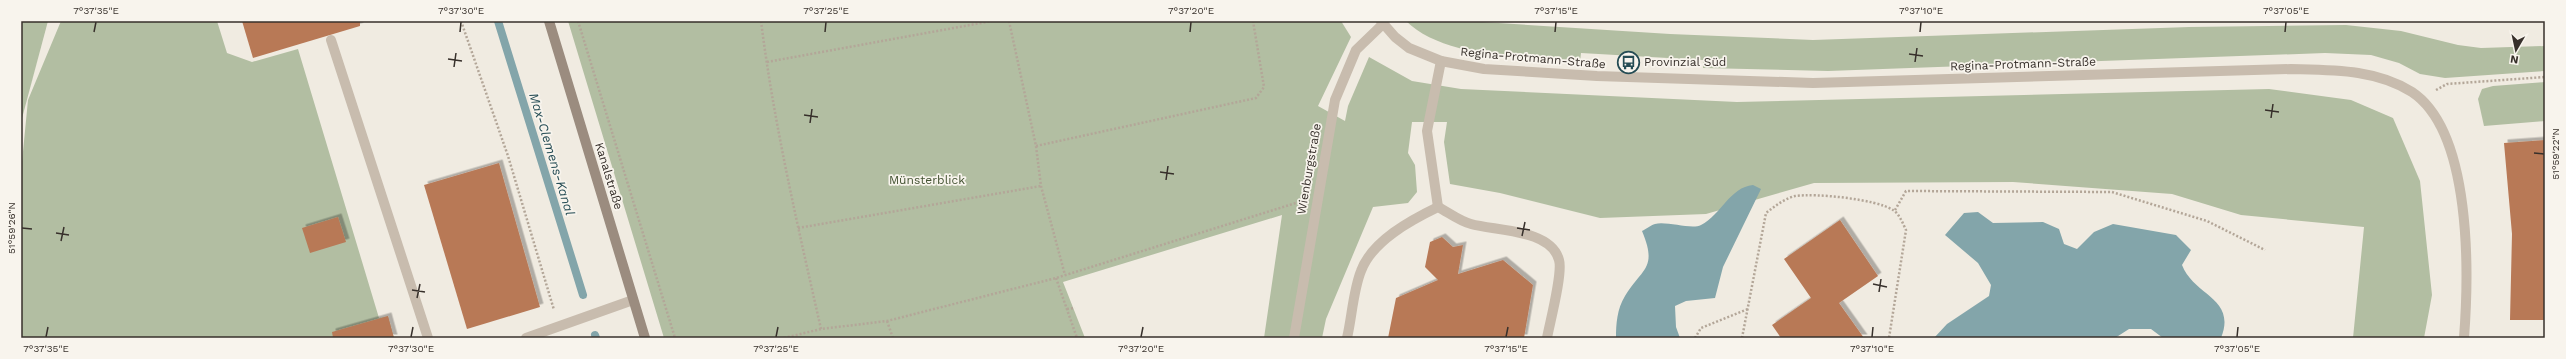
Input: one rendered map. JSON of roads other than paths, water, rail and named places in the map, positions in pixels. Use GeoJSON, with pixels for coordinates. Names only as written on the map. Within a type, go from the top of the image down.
{"type":"FeatureCollection","features":[{"type":"Feature","properties":{"kind":"main road","name":"Kanalstraße"},"geometry":{"type":"LineString","coordinates":[[549,21],[645,338]]}},
{"type":"Feature","properties":{"kind":"street","name":"Regina-Protmann-Straße"},"geometry":{"type":"LineString","coordinates":[[1382,23],[1409,48],[1441,62],[1462,66],[1516,71],[1763,84],[2246,70],[2337,70],[2386,80],[2421,99],[2443,131],[2452,155],[2458,179],[2466,247],[2464,338]]}},
{"type":"Feature","properties":{"kind":"street","name":"Wienburgstraße"},"geometry":{"type":"LineString","coordinates":[[1294,338],[1317,196],[1335,100],[1356,50],[1382,23]]}},
{"type":"Feature","properties":{"kind":"street"},"geometry":{"type":"LineString","coordinates":[[331,40],[428,338]]}},
{"type":"Feature","properties":{"kind":"street"},"geometry":{"type":"LineString","coordinates":[[1438,207],[1427,131],[1441,62]]}},
{"type":"Feature","properties":{"kind":"street"},"geometry":{"type":"LineString","coordinates":[[1348,338],[1361,271],[1373,252],[1403,224],[1438,207]]}},
{"type":"Feature","properties":{"kind":"street"},"geometry":{"type":"LineString","coordinates":[[1438,207],[1469,224],[1532,236],[1547,242],[1555,250],[1560,261],[1547,338]]}},
{"type":"Feature","properties":{"kind":"street"},"geometry":{"type":"LineString","coordinates":[[526,338],[559,325],[633,300]]}},
{"type":"Feature","properties":{"kind":"water"},"geometry":{"type":"Polygon","coordinates":[[[1753,185],[1761,189],[1723,267],[1715,298],[1686,301],[1675,306],[1676,327],[1680,338],[1616,338],[1616,327],[1622,301],[1646,267],[1648,261],[1647,244],[1642,231],[1660,223],[1692,227],[1701,225],[1714,215],[1738,191],[1753,185]]]}},
{"type":"Feature","properties":{"kind":"water"},"geometry":{"type":"Polygon","coordinates":[[[1978,212],[1993,223],[2043,222],[2059,229],[2064,244],[2077,249],[2094,232],[2113,224],[2176,235],[2191,250],[2182,265],[2195,284],[2219,305],[2223,314],[2224,325],[2221,338],[2163,338],[2151,329],[2129,329],[2115,338],[1934,338],[1947,324],[1989,296],[1991,285],[1978,263],[1945,235],[1964,213],[1978,212]]]}},
{"type":"Feature","properties":{"kind":"waterway","name":"Max-Clemens-Kanal"},"geometry":{"type":"LineString","coordinates":[[498,21],[583,295]]}},
{"type":"Feature","properties":{"kind":"place","name":"Provinzial Süd"},"geometry":{"type":"Point","coordinates":[1628,62]}},
{"type":"Feature","properties":{"kind":"park label","name":"Münsterblick"},"geometry":{"type":"Point","coordinates":[927,180]}}]}
